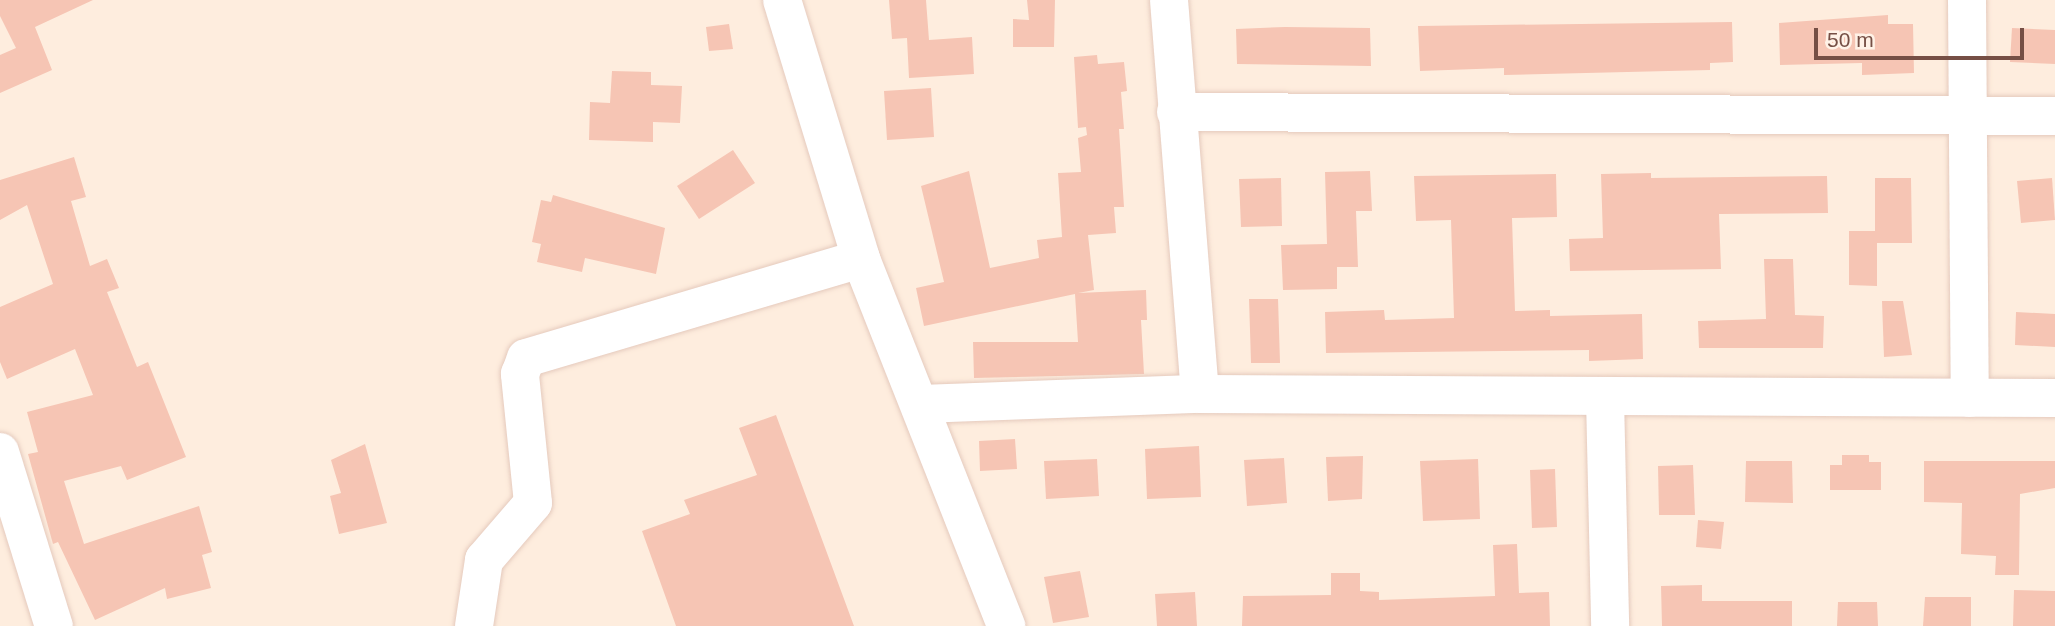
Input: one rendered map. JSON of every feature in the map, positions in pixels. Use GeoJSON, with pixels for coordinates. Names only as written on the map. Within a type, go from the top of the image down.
{"type":"FeatureCollection","features":[{"type":"Feature","properties":{"kind":"street"},"geometry":{"type":"LineString","coordinates":[[782,0],[861,259],[922,404],[1006,626]]}},
{"type":"Feature","properties":{"kind":"street"},"geometry":{"type":"LineString","coordinates":[[1169,0],[1200,394]]}},
{"type":"Feature","properties":{"kind":"street"},"geometry":{"type":"LineString","coordinates":[[1967,0],[1970,398]]}},
{"type":"Feature","properties":{"kind":"street"},"geometry":{"type":"LineString","coordinates":[[1176,112],[2055,117]]}},
{"type":"Feature","properties":{"kind":"street"},"geometry":{"type":"LineString","coordinates":[[474,626],[484,560],[533,503],[520,374],[526,358],[861,259]]}},
{"type":"Feature","properties":{"kind":"street"},"geometry":{"type":"LineString","coordinates":[[922,404],[1200,394],[1605,398],[2055,398]]}},
{"type":"Feature","properties":{"kind":"street"},"geometry":{"type":"LineString","coordinates":[[1605,398],[1610,626]]}},
{"type":"Feature","properties":{"kind":"street"},"geometry":{"type":"LineString","coordinates":[[0,452],[54,626]]}},
{"type":"Feature","properties":{"kind":"building"},"geometry":{"type":"Polygon","coordinates":[[[0,0],[93,0],[35,27],[52,70],[0,93],[0,55],[16,48],[0,16],[0,0]]]}},
{"type":"Feature","properties":{"kind":"building"},"geometry":{"type":"Polygon","coordinates":[[[889,0],[926,0],[929,40],[972,37],[974,74],[909,78],[907,38],[892,39],[889,0]]]}},
{"type":"Feature","properties":{"kind":"building"},"geometry":{"type":"Polygon","coordinates":[[[1027,0],[1055,0],[1054,47],[1013,47],[1013,19],[1029,20],[1027,0]]]}},
{"type":"Feature","properties":{"kind":"building"},"geometry":{"type":"Polygon","coordinates":[[[1888,15],[1888,24],[1913,24],[1914,73],[1862,75],[1862,63],[1780,65],[1779,23],[1888,15]]]}},
{"type":"Feature","properties":{"kind":"building"},"geometry":{"type":"Polygon","coordinates":[[[1732,22],[1733,62],[1710,63],[1710,70],[1504,75],[1504,68],[1420,71],[1418,26],[1732,22]]]}},
{"type":"Feature","properties":{"kind":"building"},"geometry":{"type":"Polygon","coordinates":[[[729,24],[733,49],[709,51],[706,27],[729,24]]]}},
{"type":"Feature","properties":{"kind":"building"},"geometry":{"type":"Polygon","coordinates":[[[1370,28],[1371,66],[1237,64],[1236,29],[1370,28]]]}},
{"type":"Feature","properties":{"kind":"building"},"geometry":{"type":"Polygon","coordinates":[[[2012,28],[2055,30],[2055,64],[2010,62],[2012,28]]]}},
{"type":"Feature","properties":{"kind":"building"},"geometry":{"type":"Polygon","coordinates":[[[1097,55],[1098,64],[1124,62],[1127,91],[1121,92],[1124,129],[1119,129],[1124,207],[1114,207],[1116,233],[1088,235],[1094,290],[1078,293],[1146,290],[1147,320],[1141,320],[1144,374],[974,378],[973,342],[1078,342],[1075,294],[924,326],[916,288],[944,282],[921,186],[969,171],[990,268],[1039,258],[1037,240],[1062,237],[1058,173],[1081,172],[1078,138],[1087,135],[1086,127],[1078,128],[1074,57],[1097,55]]]}},
{"type":"Feature","properties":{"kind":"building"},"geometry":{"type":"Polygon","coordinates":[[[612,71],[651,72],[651,85],[682,86],[680,123],[653,122],[653,142],[589,140],[590,102],[610,103],[612,71]]]}},
{"type":"Feature","properties":{"kind":"building"},"geometry":{"type":"Polygon","coordinates":[[[931,88],[934,137],[887,140],[884,91],[931,88]]]}},
{"type":"Feature","properties":{"kind":"building"},"geometry":{"type":"Polygon","coordinates":[[[733,150],[755,183],[699,219],[677,186],[733,150]]]}},
{"type":"Feature","properties":{"kind":"building"},"geometry":{"type":"Polygon","coordinates":[[[74,157],[86,197],[71,201],[90,266],[107,259],[119,288],[107,292],[137,367],[148,362],[186,457],[127,480],[121,466],[64,481],[84,544],[199,506],[212,552],[202,555],[211,588],[167,599],[165,588],[95,620],[58,542],[53,544],[28,454],[38,452],[27,412],[93,395],[75,349],[7,379],[0,362],[0,307],[53,284],[27,205],[0,220],[0,180],[74,157]]]}},
{"type":"Feature","properties":{"kind":"building"},"geometry":{"type":"Polygon","coordinates":[[[1370,171],[1372,211],[1356,211],[1358,267],[1337,267],[1337,289],[1283,290],[1281,245],[1327,244],[1325,172],[1370,171]]]}},
{"type":"Feature","properties":{"kind":"building"},"geometry":{"type":"Polygon","coordinates":[[[1651,173],[1651,178],[1827,176],[1828,213],[1719,214],[1721,269],[1570,271],[1569,239],[1603,238],[1601,174],[1651,173]]]}},
{"type":"Feature","properties":{"kind":"building"},"geometry":{"type":"Polygon","coordinates":[[[1556,174],[1557,217],[1512,218],[1515,311],[1550,310],[1550,316],[1642,314],[1643,359],[1589,361],[1589,350],[1326,353],[1325,312],[1384,310],[1385,320],[1454,318],[1451,220],[1416,221],[1414,176],[1556,174]]]}},
{"type":"Feature","properties":{"kind":"building"},"geometry":{"type":"Polygon","coordinates":[[[1281,178],[1282,226],[1241,227],[1239,179],[1281,178]]]}},
{"type":"Feature","properties":{"kind":"building"},"geometry":{"type":"Polygon","coordinates":[[[1875,178],[1911,178],[1912,243],[1877,243],[1877,286],[1849,285],[1849,231],[1875,231],[1875,178]]]}},
{"type":"Feature","properties":{"kind":"building"},"geometry":{"type":"Polygon","coordinates":[[[2052,178],[2055,220],[2021,223],[2017,181],[2052,178]]]}},
{"type":"Feature","properties":{"kind":"building"},"geometry":{"type":"Polygon","coordinates":[[[553,195],[665,228],[656,274],[585,258],[582,272],[537,262],[541,244],[532,242],[541,200],[551,202],[553,195]]]}},
{"type":"Feature","properties":{"kind":"building"},"geometry":{"type":"Polygon","coordinates":[[[1764,259],[1793,259],[1795,315],[1824,316],[1823,348],[1699,348],[1698,321],[1766,319],[1764,259]]]}},
{"type":"Feature","properties":{"kind":"building"},"geometry":{"type":"Polygon","coordinates":[[[1249,299],[1278,299],[1280,363],[1251,363],[1249,299]]]}},
{"type":"Feature","properties":{"kind":"building"},"geometry":{"type":"Polygon","coordinates":[[[1882,301],[1903,301],[1912,355],[1884,357],[1882,301]]]}},
{"type":"Feature","properties":{"kind":"building"},"geometry":{"type":"Polygon","coordinates":[[[2016,312],[2055,314],[2055,347],[2015,345],[2016,312]]]}},
{"type":"Feature","properties":{"kind":"building"},"geometry":{"type":"Polygon","coordinates":[[[776,415],[854,626],[676,626],[642,531],[690,514],[684,500],[757,475],[739,428],[776,415]]]}},
{"type":"Feature","properties":{"kind":"building"},"geometry":{"type":"Polygon","coordinates":[[[1015,439],[1017,469],[980,471],[979,441],[1015,439]]]}},
{"type":"Feature","properties":{"kind":"building"},"geometry":{"type":"Polygon","coordinates":[[[365,444],[387,523],[339,534],[330,496],[341,493],[331,460],[365,444]]]}},
{"type":"Feature","properties":{"kind":"building"},"geometry":{"type":"Polygon","coordinates":[[[1199,446],[1201,497],[1147,499],[1145,449],[1199,446]]]}},
{"type":"Feature","properties":{"kind":"building"},"geometry":{"type":"Polygon","coordinates":[[[1842,455],[1869,455],[1869,462],[1881,462],[1881,490],[1830,490],[1830,465],[1842,465],[1842,455]]]}},
{"type":"Feature","properties":{"kind":"building"},"geometry":{"type":"Polygon","coordinates":[[[1363,456],[1362,499],[1328,501],[1326,457],[1363,456]]]}},
{"type":"Feature","properties":{"kind":"building"},"geometry":{"type":"Polygon","coordinates":[[[1284,458],[1287,503],[1247,506],[1244,460],[1284,458]]]}},
{"type":"Feature","properties":{"kind":"building"},"geometry":{"type":"Polygon","coordinates":[[[1097,459],[1099,496],[1046,499],[1044,461],[1097,459]]]}},
{"type":"Feature","properties":{"kind":"building"},"geometry":{"type":"Polygon","coordinates":[[[1478,459],[1480,519],[1423,521],[1420,461],[1478,459]]]}},
{"type":"Feature","properties":{"kind":"building"},"geometry":{"type":"Polygon","coordinates":[[[1746,461],[1792,461],[1793,503],[1745,502],[1746,461]]]}},
{"type":"Feature","properties":{"kind":"building"},"geometry":{"type":"Polygon","coordinates":[[[1924,461],[2055,461],[2055,488],[2020,494],[2019,575],[1995,575],[1996,556],[1961,554],[1962,503],[1924,502],[1924,461]]]}},
{"type":"Feature","properties":{"kind":"building"},"geometry":{"type":"Polygon","coordinates":[[[1693,465],[1695,515],[1659,515],[1658,466],[1693,465]]]}},
{"type":"Feature","properties":{"kind":"building"},"geometry":{"type":"Polygon","coordinates":[[[1555,469],[1557,527],[1532,528],[1530,470],[1555,469]]]}},
{"type":"Feature","properties":{"kind":"building"},"geometry":{"type":"Polygon","coordinates":[[[1698,520],[1724,522],[1721,549],[1696,547],[1698,520]]]}},
{"type":"Feature","properties":{"kind":"building"},"geometry":{"type":"Polygon","coordinates":[[[1517,544],[1519,593],[1549,592],[1550,626],[1242,626],[1243,596],[1331,595],[1331,573],[1360,573],[1360,591],[1379,592],[1379,600],[1495,596],[1493,545],[1517,544]]]}},
{"type":"Feature","properties":{"kind":"building"},"geometry":{"type":"Polygon","coordinates":[[[1080,571],[1089,617],[1053,623],[1044,577],[1080,571]]]}},
{"type":"Feature","properties":{"kind":"building"},"geometry":{"type":"Polygon","coordinates":[[[1702,585],[1702,601],[1792,601],[1792,626],[1662,626],[1661,586],[1702,585]]]}},
{"type":"Feature","properties":{"kind":"building"},"geometry":{"type":"Polygon","coordinates":[[[2014,590],[2055,591],[2055,626],[2013,626],[2014,590]]]}},
{"type":"Feature","properties":{"kind":"building"},"geometry":{"type":"Polygon","coordinates":[[[1195,592],[1197,626],[1157,626],[1155,594],[1195,592]]]}},
{"type":"Feature","properties":{"kind":"building"},"geometry":{"type":"Polygon","coordinates":[[[1925,597],[1971,597],[1971,626],[1923,626],[1925,597]]]}},
{"type":"Feature","properties":{"kind":"building"},"geometry":{"type":"Polygon","coordinates":[[[1838,602],[1877,602],[1878,626],[1837,626],[1838,602]]]}}]}
